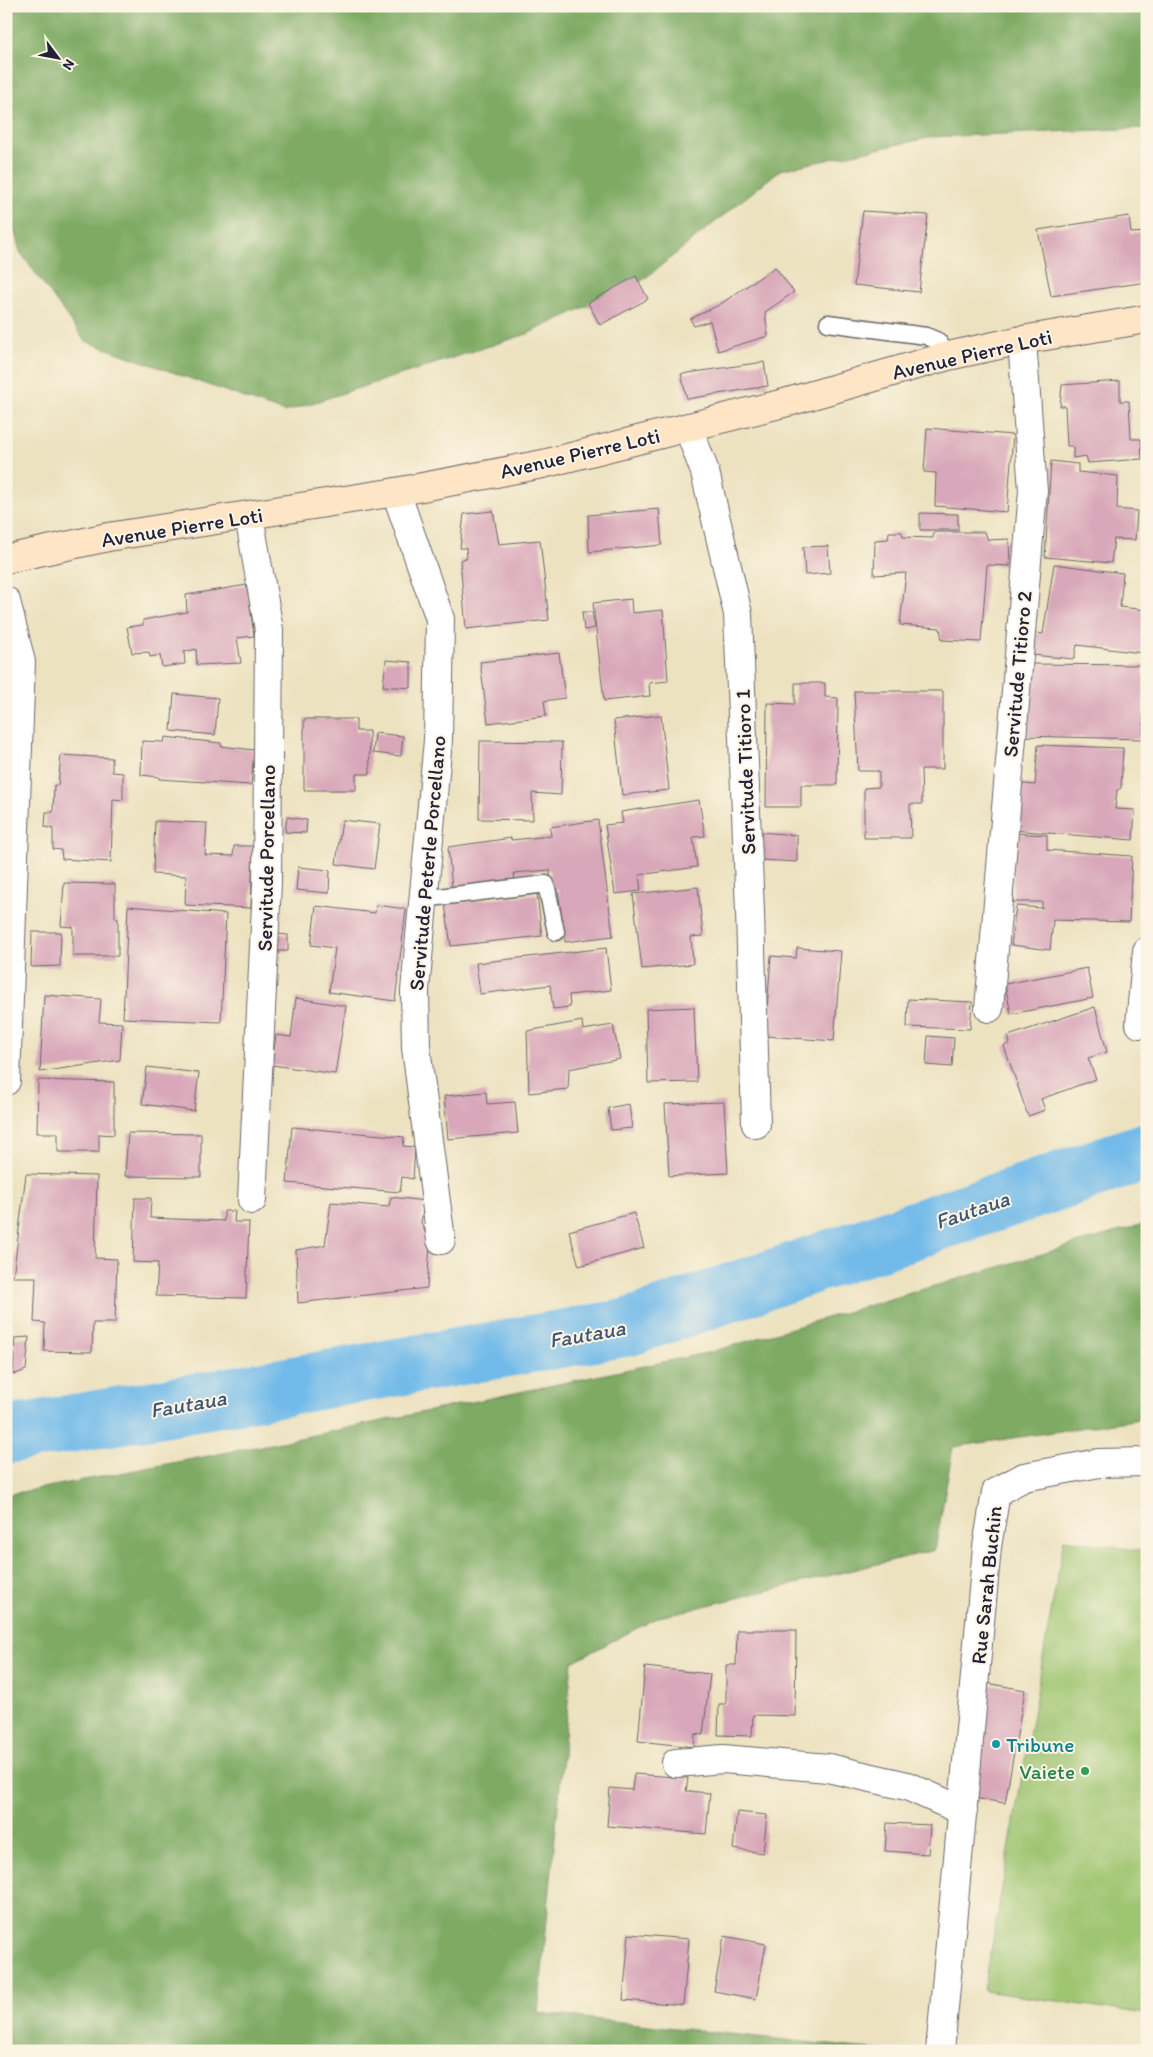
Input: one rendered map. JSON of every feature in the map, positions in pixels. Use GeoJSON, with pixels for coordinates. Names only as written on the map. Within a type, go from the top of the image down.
{"type":"FeatureCollection","features":[{"type":"Feature","properties":{"kind":"main road","name":"Avenue Pierre Loti"},"geometry":{"type":"LineString","coordinates":[[6,559],[108,537],[396,492],[543,464],[788,402],[948,356],[1022,340],[1147,319]]}},
{"type":"Feature","properties":{"kind":"street","name":"Servitude Titioro 2"},"geometry":{"type":"LineString","coordinates":[[989,1008],[1033,491],[1022,340]]}},
{"type":"Feature","properties":{"kind":"street","name":"Servitude Titioro 1"},"geometry":{"type":"LineString","coordinates":[[688,427],[705,472],[738,614],[756,1124]]}},
{"type":"Feature","properties":{"kind":"street","name":"Servitude Peterle Porcellano"},"geometry":{"type":"LineString","coordinates":[[396,492],[440,619],[438,740],[422,899],[416,991],[416,1048],[441,1240]]}},
{"type":"Feature","properties":{"kind":"street","name":"Servitude Porcellano"},"geometry":{"type":"LineString","coordinates":[[249,516],[269,630],[267,883],[252,1200]]}},
{"type":"Feature","properties":{"kind":"street"},"geometry":{"type":"LineString","coordinates":[[6,601],[21,662],[6,1081]]}},
{"type":"Feature","properties":{"kind":"street"},"geometry":{"type":"LineString","coordinates":[[1140,1024],[1147,951]]}},
{"type":"Feature","properties":{"kind":"street","name":"Rue Sarah Buchin"},"geometry":{"type":"LineString","coordinates":[[962,1821],[987,1548],[996,1492],[1024,1476],[1099,1463],[1147,1462]]}},
{"type":"Feature","properties":{"kind":"street"},"geometry":{"type":"LineString","coordinates":[[676,1763],[723,1759],[828,1768],[907,1786],[962,1821],[940,2051]]}},
{"type":"Feature","properties":{"kind":"lane"},"geometry":{"type":"LineString","coordinates":[[828,323],[926,336],[938,341],[948,356]]}},
{"type":"Feature","properties":{"kind":"lane"},"geometry":{"type":"LineString","coordinates":[[422,899],[546,884],[556,932]]}},
{"type":"Feature","properties":{"kind":"green space"},"geometry":{"type":"Polygon","coordinates":[[[6,6],[1147,6],[1147,128],[932,137],[780,170],[643,280],[527,334],[284,412],[85,341],[20,252],[6,199],[6,6]]]}},
{"type":"Feature","properties":{"kind":"green space"},"geometry":{"type":"Polygon","coordinates":[[[1147,1223],[1147,1418],[953,1447],[935,1550],[659,1617],[572,1662],[538,2013],[886,2051],[6,2051],[6,1495],[281,1442],[711,1352],[1147,1223]]]}},
{"type":"Feature","properties":{"kind":"green space","name":"Vaiete"},"geometry":{"type":"Polygon","coordinates":[[[1064,1539],[1147,1552],[1147,2014],[984,1991],[1064,1539]]]}},
{"type":"Feature","properties":{"kind":"building"},"geometry":{"type":"Polygon","coordinates":[[[863,211],[928,215],[919,292],[854,285],[863,211]]]}},
{"type":"Feature","properties":{"kind":"building"},"geometry":{"type":"Polygon","coordinates":[[[1129,216],[1131,233],[1147,232],[1147,282],[1051,296],[1038,230],[1129,216]]]}},
{"type":"Feature","properties":{"kind":"building"},"geometry":{"type":"Polygon","coordinates":[[[775,267],[794,292],[765,312],[768,336],[718,351],[710,321],[694,326],[690,319],[719,305],[775,267]]]}},
{"type":"Feature","properties":{"kind":"building"},"geometry":{"type":"Polygon","coordinates":[[[636,276],[648,299],[600,325],[588,303],[636,276]]]}},
{"type":"Feature","properties":{"kind":"building"},"geometry":{"type":"Polygon","coordinates":[[[764,362],[768,386],[687,399],[681,374],[764,362]]]}},
{"type":"Feature","properties":{"kind":"building"},"geometry":{"type":"Polygon","coordinates":[[[1120,381],[1120,401],[1129,401],[1131,439],[1141,439],[1142,459],[1088,463],[1086,456],[1073,458],[1073,446],[1067,446],[1065,406],[1060,406],[1062,385],[1120,381]]]}},
{"type":"Feature","properties":{"kind":"building"},"geometry":{"type":"Polygon","coordinates":[[[927,428],[1013,435],[1007,512],[935,506],[936,473],[924,472],[927,428]]]}},
{"type":"Feature","properties":{"kind":"building"},"geometry":{"type":"Polygon","coordinates":[[[1051,461],[1078,464],[1078,472],[1118,476],[1117,509],[1137,511],[1135,540],[1114,539],[1111,563],[1045,557],[1051,461]]]}},
{"type":"Feature","properties":{"kind":"building"},"geometry":{"type":"Polygon","coordinates":[[[659,509],[662,545],[589,552],[588,515],[659,509]]]}},
{"type":"Feature","properties":{"kind":"building"},"geometry":{"type":"Polygon","coordinates":[[[493,511],[499,544],[540,540],[549,620],[466,629],[460,560],[467,558],[466,548],[460,548],[464,514],[493,511]]]}},
{"type":"Feature","properties":{"kind":"building"},"geometry":{"type":"Polygon","coordinates":[[[920,513],[958,514],[958,530],[920,530],[920,513]]]}},
{"type":"Feature","properties":{"kind":"building"},"geometry":{"type":"Polygon","coordinates":[[[889,532],[902,532],[903,537],[933,538],[934,532],[985,532],[988,540],[1009,539],[1010,566],[987,565],[981,642],[942,640],[940,628],[900,625],[906,573],[874,575],[875,540],[888,539],[889,532]]]}},
{"type":"Feature","properties":{"kind":"building"},"geometry":{"type":"Polygon","coordinates":[[[828,546],[830,573],[805,575],[803,547],[828,546]]]}},
{"type":"Feature","properties":{"kind":"building"},"geometry":{"type":"Polygon","coordinates":[[[1054,564],[1123,573],[1120,607],[1147,610],[1142,653],[1077,645],[1074,659],[1032,655],[1035,633],[1043,634],[1054,564]]]}},
{"type":"Feature","properties":{"kind":"building"},"geometry":{"type":"Polygon","coordinates":[[[247,585],[254,636],[237,638],[241,663],[197,665],[196,649],[184,652],[185,664],[162,667],[160,655],[150,657],[149,652],[132,653],[127,627],[143,625],[143,620],[187,612],[186,595],[247,585]]]}},
{"type":"Feature","properties":{"kind":"building"},"geometry":{"type":"Polygon","coordinates":[[[631,599],[632,613],[663,610],[668,681],[649,683],[650,696],[604,701],[593,603],[631,599]]]}},
{"type":"Feature","properties":{"kind":"building"},"geometry":{"type":"Polygon","coordinates":[[[582,612],[592,612],[595,628],[584,630],[582,612]]]}},
{"type":"Feature","properties":{"kind":"building"},"geometry":{"type":"Polygon","coordinates":[[[559,653],[565,698],[544,701],[546,716],[488,723],[480,662],[559,653]]]}},
{"type":"Feature","properties":{"kind":"building"},"geometry":{"type":"Polygon","coordinates":[[[386,660],[411,662],[411,688],[383,686],[386,660]]]}},
{"type":"Feature","properties":{"kind":"building"},"geometry":{"type":"Polygon","coordinates":[[[1026,664],[1144,665],[1143,739],[1021,736],[1026,664]]]}},
{"type":"Feature","properties":{"kind":"building"},"geometry":{"type":"Polygon","coordinates":[[[795,683],[825,683],[825,697],[838,698],[837,785],[801,785],[801,807],[766,807],[767,703],[795,704],[795,683]]]}},
{"type":"Feature","properties":{"kind":"building"},"geometry":{"type":"Polygon","coordinates":[[[854,691],[943,691],[943,769],[921,769],[922,804],[910,804],[911,838],[864,838],[864,788],[879,787],[879,771],[858,771],[854,691]]]}},
{"type":"Feature","properties":{"kind":"building"},"geometry":{"type":"Polygon","coordinates":[[[174,694],[218,698],[215,735],[171,731],[174,694]]]}},
{"type":"Feature","properties":{"kind":"building"},"geometry":{"type":"Polygon","coordinates":[[[661,715],[669,790],[622,795],[614,720],[661,715]]]}},
{"type":"Feature","properties":{"kind":"building"},"geometry":{"type":"Polygon","coordinates":[[[304,719],[356,719],[356,731],[369,731],[370,774],[356,774],[356,790],[304,790],[304,719]]]}},
{"type":"Feature","properties":{"kind":"building"},"geometry":{"type":"Polygon","coordinates":[[[375,733],[403,736],[401,756],[373,753],[375,733]]]}},
{"type":"Feature","properties":{"kind":"building"},"geometry":{"type":"Polygon","coordinates":[[[165,737],[221,743],[221,746],[254,750],[251,785],[159,779],[159,777],[141,775],[142,741],[164,742],[165,737]]]}},
{"type":"Feature","properties":{"kind":"building"},"geometry":{"type":"Polygon","coordinates":[[[480,741],[562,742],[561,795],[532,793],[533,820],[479,819],[480,741]]]}},
{"type":"Feature","properties":{"kind":"building"},"geometry":{"type":"Polygon","coordinates":[[[1038,745],[1123,748],[1121,788],[1117,790],[1115,809],[1135,810],[1133,840],[1012,830],[1015,783],[1035,785],[1038,745]]]}},
{"type":"Feature","properties":{"kind":"building"},"geometry":{"type":"Polygon","coordinates":[[[61,755],[112,758],[112,772],[123,773],[123,800],[113,799],[111,862],[62,859],[61,850],[53,849],[53,829],[45,827],[46,812],[53,812],[54,785],[58,786],[61,755]]]}},
{"type":"Feature","properties":{"kind":"building"},"geometry":{"type":"Polygon","coordinates":[[[699,800],[705,836],[693,837],[697,867],[639,875],[641,891],[615,894],[605,825],[623,823],[621,812],[699,800]]]}},
{"type":"Feature","properties":{"kind":"building"},"geometry":{"type":"Polygon","coordinates":[[[287,817],[307,820],[306,833],[285,832],[287,817]]]}},
{"type":"Feature","properties":{"kind":"building"},"geometry":{"type":"Polygon","coordinates":[[[342,820],[380,824],[374,869],[336,864],[342,820]]]}},
{"type":"Feature","properties":{"kind":"building"},"geometry":{"type":"Polygon","coordinates":[[[598,820],[613,936],[565,942],[558,889],[551,890],[550,870],[514,873],[515,882],[452,888],[448,847],[511,838],[511,840],[551,836],[550,827],[598,820]]]}},
{"type":"Feature","properties":{"kind":"building"},"geometry":{"type":"Polygon","coordinates":[[[155,821],[207,823],[205,855],[233,856],[234,846],[253,846],[251,908],[185,905],[186,876],[153,874],[155,821]]]}},
{"type":"Feature","properties":{"kind":"building"},"geometry":{"type":"Polygon","coordinates":[[[760,832],[797,835],[797,862],[761,860],[760,832]]]}},
{"type":"Feature","properties":{"kind":"building"},"geometry":{"type":"Polygon","coordinates":[[[1013,833],[1047,835],[1047,850],[1132,856],[1129,922],[1053,920],[1050,950],[1011,945],[1016,906],[1042,908],[1042,902],[1013,902],[1013,833]]]}},
{"type":"Feature","properties":{"kind":"building"},"geometry":{"type":"Polygon","coordinates":[[[298,867],[330,870],[329,893],[296,890],[298,867]]]}},
{"type":"Feature","properties":{"kind":"building"},"geometry":{"type":"Polygon","coordinates":[[[64,883],[115,884],[115,918],[118,918],[118,956],[73,956],[73,927],[61,926],[64,883]]]}},
{"type":"Feature","properties":{"kind":"building"},"geometry":{"type":"Polygon","coordinates":[[[698,887],[703,936],[691,937],[693,964],[642,969],[633,894],[698,887]]]}},
{"type":"Feature","properties":{"kind":"building"},"geometry":{"type":"Polygon","coordinates":[[[537,894],[542,936],[451,946],[445,904],[537,894]]]}},
{"type":"Feature","properties":{"kind":"building"},"geometry":{"type":"Polygon","coordinates":[[[376,905],[406,909],[395,1001],[329,992],[335,948],[311,945],[316,906],[375,913],[376,905]]]}},
{"type":"Feature","properties":{"kind":"building"},"geometry":{"type":"Polygon","coordinates":[[[128,906],[226,914],[221,1022],[123,1018],[128,906]]]}},
{"type":"Feature","properties":{"kind":"building"},"geometry":{"type":"Polygon","coordinates":[[[32,932],[61,932],[60,966],[31,967],[32,932]]]}},
{"type":"Feature","properties":{"kind":"building"},"geometry":{"type":"Polygon","coordinates":[[[277,934],[288,935],[288,951],[276,951],[277,934]]]}},
{"type":"Feature","properties":{"kind":"building"},"geometry":{"type":"Polygon","coordinates":[[[606,948],[611,990],[569,995],[570,1007],[553,1009],[550,985],[480,994],[476,963],[606,948]]]}},
{"type":"Feature","properties":{"kind":"building"},"geometry":{"type":"Polygon","coordinates":[[[797,948],[841,951],[834,1041],[765,1036],[771,956],[796,958],[797,948]]]}},
{"type":"Feature","properties":{"kind":"building"},"geometry":{"type":"Polygon","coordinates":[[[1087,968],[1093,998],[1011,1014],[1005,984],[1087,968]]]}},
{"type":"Feature","properties":{"kind":"building"},"geometry":{"type":"Polygon","coordinates":[[[44,995],[101,999],[99,1022],[122,1023],[120,1060],[40,1072],[44,995]]]}},
{"type":"Feature","properties":{"kind":"building"},"geometry":{"type":"Polygon","coordinates":[[[296,998],[346,1006],[335,1074],[272,1065],[276,1035],[291,1037],[296,998]]]}},
{"type":"Feature","properties":{"kind":"building"},"geometry":{"type":"Polygon","coordinates":[[[908,999],[972,1002],[970,1029],[907,1027],[908,999]]]}},
{"type":"Feature","properties":{"kind":"building"},"geometry":{"type":"Polygon","coordinates":[[[694,1007],[697,1082],[648,1083],[646,1009],[694,1007]]]}},
{"type":"Feature","properties":{"kind":"building"},"geometry":{"type":"Polygon","coordinates":[[[1095,1007],[1107,1052],[1088,1058],[1096,1079],[1041,1099],[1045,1110],[1028,1116],[1004,1046],[1010,1043],[1008,1036],[1095,1007]]]}},
{"type":"Feature","properties":{"kind":"building"},"geometry":{"type":"Polygon","coordinates":[[[582,1021],[583,1030],[613,1025],[620,1059],[569,1069],[568,1089],[529,1093],[527,1031],[582,1021]]]}},
{"type":"Feature","properties":{"kind":"building"},"geometry":{"type":"Polygon","coordinates":[[[928,1036],[954,1038],[952,1067],[926,1065],[928,1036]]]}},
{"type":"Feature","properties":{"kind":"building"},"geometry":{"type":"Polygon","coordinates":[[[147,1067],[199,1073],[194,1111],[142,1104],[147,1067]]]}},
{"type":"Feature","properties":{"kind":"building"},"geometry":{"type":"Polygon","coordinates":[[[38,1080],[114,1082],[114,1135],[99,1134],[99,1152],[58,1152],[58,1133],[37,1133],[38,1080]]]}},
{"type":"Feature","properties":{"kind":"building"},"geometry":{"type":"Polygon","coordinates":[[[486,1092],[487,1104],[515,1102],[518,1133],[448,1139],[444,1096],[486,1092]]]}},
{"type":"Feature","properties":{"kind":"building"},"geometry":{"type":"Polygon","coordinates":[[[724,1102],[728,1173],[669,1176],[665,1104],[724,1102]]]}},
{"type":"Feature","properties":{"kind":"building"},"geometry":{"type":"Polygon","coordinates":[[[629,1104],[632,1128],[611,1130],[608,1108],[629,1104]]]}},
{"type":"Feature","properties":{"kind":"building"},"geometry":{"type":"Polygon","coordinates":[[[292,1127],[404,1137],[403,1146],[415,1147],[413,1179],[402,1177],[400,1192],[287,1183],[292,1127]]]}},
{"type":"Feature","properties":{"kind":"building"},"geometry":{"type":"Polygon","coordinates":[[[128,1133],[201,1134],[201,1177],[125,1176],[128,1133]]]}},
{"type":"Feature","properties":{"kind":"building"},"geometry":{"type":"Polygon","coordinates":[[[26,1174],[97,1176],[95,1258],[117,1259],[115,1323],[93,1323],[92,1352],[44,1351],[45,1323],[34,1322],[36,1277],[13,1277],[26,1174]]]}},
{"type":"Feature","properties":{"kind":"building"},"geometry":{"type":"Polygon","coordinates":[[[391,1197],[425,1201],[421,1222],[430,1244],[427,1288],[298,1303],[296,1250],[325,1245],[331,1202],[389,1207],[391,1197]]]}},
{"type":"Feature","properties":{"kind":"building"},"geometry":{"type":"Polygon","coordinates":[[[135,1198],[151,1198],[150,1218],[224,1221],[224,1211],[235,1211],[234,1222],[249,1222],[246,1298],[156,1296],[158,1263],[133,1262],[135,1198]]]}},
{"type":"Feature","properties":{"kind":"building"},"geometry":{"type":"Polygon","coordinates":[[[634,1213],[644,1248],[579,1266],[569,1231],[634,1213]]]}},
{"type":"Feature","properties":{"kind":"building"},"geometry":{"type":"Polygon","coordinates":[[[29,1337],[26,1370],[13,1375],[15,1338],[29,1337]]]}},
{"type":"Feature","properties":{"kind":"building"},"geometry":{"type":"Polygon","coordinates":[[[737,1630],[796,1630],[795,1716],[753,1715],[752,1736],[718,1735],[719,1704],[726,1704],[726,1665],[736,1665],[737,1630]]]}},
{"type":"Feature","properties":{"kind":"building"},"geometry":{"type":"Polygon","coordinates":[[[645,1667],[710,1674],[703,1735],[695,1734],[694,1747],[638,1741],[645,1667]]]}},
{"type":"Feature","properties":{"kind":"building","name":"Tribune"},"geometry":{"type":"Polygon","coordinates":[[[986,1683],[1025,1690],[1005,1803],[967,1797],[986,1683]]]}},
{"type":"Feature","properties":{"kind":"building"},"geometry":{"type":"Polygon","coordinates":[[[634,1774],[688,1778],[686,1791],[710,1793],[706,1834],[607,1826],[610,1788],[632,1790],[634,1774]]]}},
{"type":"Feature","properties":{"kind":"building"},"geometry":{"type":"Polygon","coordinates":[[[737,1812],[767,1815],[763,1853],[733,1849],[737,1812]]]}},
{"type":"Feature","properties":{"kind":"building"},"geometry":{"type":"Polygon","coordinates":[[[887,1823],[930,1825],[928,1854],[885,1851],[887,1823]]]}},
{"type":"Feature","properties":{"kind":"building"},"geometry":{"type":"Polygon","coordinates":[[[629,1934],[689,1939],[683,2005],[623,2000],[629,1934]]]}},
{"type":"Feature","properties":{"kind":"building"},"geometry":{"type":"Polygon","coordinates":[[[724,1936],[766,1944],[756,1999],[714,1991],[724,1936]]]}},
{"type":"Feature","properties":{"kind":"waterway","name":"Fautaua"},"geometry":{"type":"LineString","coordinates":[[6,1435],[629,1327],[1147,1151]]}},
{"type":"Feature","properties":{"kind":"place","name":"Tribune"},"geometry":{"type":"Point","coordinates":[996,1744]}},
{"type":"Feature","properties":{"kind":"place","name":"Vaiete"},"geometry":{"type":"Point","coordinates":[1085,1771]}}]}
